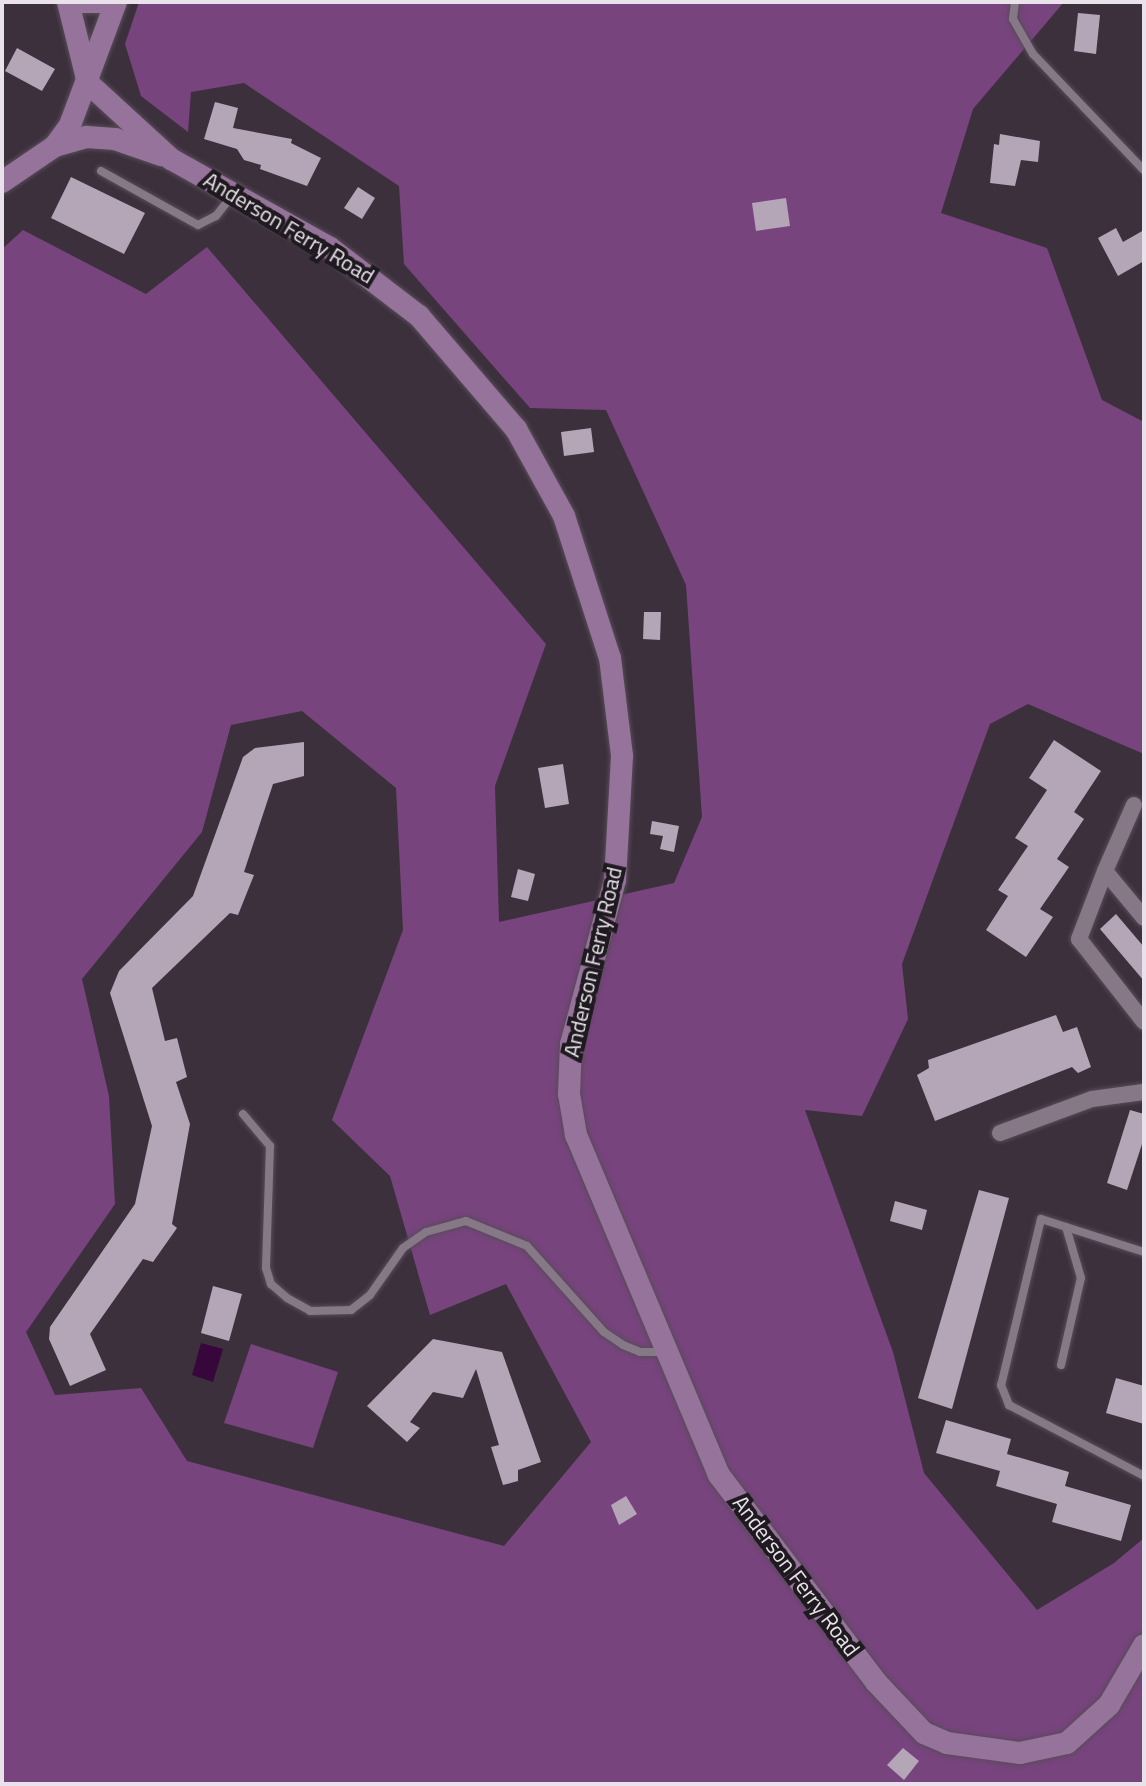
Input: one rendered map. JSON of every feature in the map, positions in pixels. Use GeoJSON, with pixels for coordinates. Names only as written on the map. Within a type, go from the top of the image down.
{"type":"FeatureCollection","features":[{"type":"Feature","properties":{"kind":"street"},"geometry":{"type":"LineString","coordinates":[[68,2],[88,83]]}},
{"type":"Feature","properties":{"kind":"street"},"geometry":{"type":"LineString","coordinates":[[55,146],[88,83],[114,2],[75,2]]}},
{"type":"Feature","properties":{"kind":"street","name":"Anderson Ferry Road"},"geometry":{"type":"LineString","coordinates":[[88,83],[171,159],[330,248],[381,284],[454,351],[529,450],[583,562],[610,658],[622,756],[622,806],[615,880],[571,1044],[569,1094],[576,1135],[719,1475],[876,1682],[924,1733],[994,1753],[1067,1743],[1109,1705],[1144,1645]]}},
{"type":"Feature","properties":{"kind":"street"},"geometry":{"type":"LineString","coordinates":[[2,182],[55,146],[87,137],[115,139],[171,159]]}},
{"type":"Feature","properties":{"kind":"street"},"geometry":{"type":"LineString","coordinates":[[1134,805],[1079,939],[1144,1022]]}},
{"type":"Feature","properties":{"kind":"street"},"geometry":{"type":"LineString","coordinates":[[1105,871],[1144,918]]}},
{"type":"Feature","properties":{"kind":"street"},"geometry":{"type":"LineString","coordinates":[[1000,1133],[1092,1099],[1144,1092]]}},
{"type":"Feature","properties":{"kind":"lane"},"geometry":{"type":"LineString","coordinates":[[1015,2],[1013,19],[1033,54],[1144,170]]}},
{"type":"Feature","properties":{"kind":"lane"},"geometry":{"type":"LineString","coordinates":[[101,171],[198,225],[216,216],[233,194]]}},
{"type":"Feature","properties":{"kind":"lane"},"geometry":{"type":"LineString","coordinates":[[243,1114],[270,1146],[266,1268],[271,1284],[287,1298],[310,1311],[351,1310],[370,1295],[403,1248],[426,1232],[466,1221],[527,1246],[604,1332],[623,1345],[640,1352],[667,1352]]}},
{"type":"Feature","properties":{"kind":"lane"},"geometry":{"type":"LineString","coordinates":[[1144,1252],[1041,1219],[1001,1385],[1009,1405],[1144,1476]]}},
{"type":"Feature","properties":{"kind":"lane"},"geometry":{"type":"LineString","coordinates":[[1061,1365],[1081,1278],[1066,1227]]}},
{"type":"Feature","properties":{"kind":"shaded area"},"geometry":{"type":"Polygon","coordinates":[[[139,2],[1064,2],[973,109],[941,213],[1047,248],[1102,400],[1144,422],[1144,754],[1028,704],[990,724],[902,964],[908,1019],[862,1116],[805,1110],[893,1352],[924,1473],[1037,1610],[1114,1563],[1144,1538],[1144,1784],[2,1784],[2,249],[23,230],[146,294],[207,247],[546,644],[495,786],[499,922],[674,883],[702,817],[686,585],[606,410],[530,408],[404,264],[399,186],[244,83],[191,92],[188,132],[141,96],[125,44],[139,2]],[[302,711],[231,725],[202,832],[82,979],[109,1096],[115,1204],[26,1332],[55,1395],[141,1388],[187,1461],[504,1546],[591,1442],[506,1284],[430,1315],[390,1176],[332,1120],[403,930],[396,788],[302,711]]]}},
{"type":"Feature","properties":{"kind":"shaded area"},"geometry":{"type":"Polygon","coordinates":[[[201,1343],[223,1349],[213,1382],[192,1375],[201,1343]]]}},
{"type":"Feature","properties":{"kind":"shaded area"},"geometry":{"type":"Polygon","coordinates":[[[251,1344],[338,1372],[313,1448],[224,1423],[251,1344]]]}},
{"type":"Feature","properties":{"kind":"building"},"geometry":{"type":"Polygon","coordinates":[[[1078,13],[1100,15],[1096,54],[1074,51],[1078,13]]]}},
{"type":"Feature","properties":{"kind":"building"},"geometry":{"type":"Polygon","coordinates":[[[17,48],[55,69],[42,91],[5,71],[17,48]]]}},
{"type":"Feature","properties":{"kind":"building"},"geometry":{"type":"Polygon","coordinates":[[[215,102],[238,108],[233,128],[292,139],[291,143],[321,158],[307,186],[260,169],[261,165],[244,160],[237,149],[204,139],[215,102]]]}},
{"type":"Feature","properties":{"kind":"building"},"geometry":{"type":"Polygon","coordinates":[[[1000,134],[1040,141],[1038,162],[1021,160],[1015,186],[990,183],[994,144],[999,145],[1000,134]]]}},
{"type":"Feature","properties":{"kind":"building"},"geometry":{"type":"Polygon","coordinates":[[[71,177],[145,213],[124,254],[51,218],[71,177]]]}},
{"type":"Feature","properties":{"kind":"building"},"geometry":{"type":"Polygon","coordinates":[[[358,187],[375,198],[362,219],[344,208],[358,187]]]}},
{"type":"Feature","properties":{"kind":"building"},"geometry":{"type":"Polygon","coordinates":[[[786,198],[790,226],[756,231],[752,203],[786,198]]]}},
{"type":"Feature","properties":{"kind":"building"},"geometry":{"type":"Polygon","coordinates":[[[1116,228],[1123,242],[1144,230],[1144,261],[1118,276],[1098,238],[1116,228]]]}},
{"type":"Feature","properties":{"kind":"building"},"geometry":{"type":"Polygon","coordinates":[[[591,428],[594,452],[564,456],[561,432],[591,428]]]}},
{"type":"Feature","properties":{"kind":"building"},"geometry":{"type":"Polygon","coordinates":[[[644,612],[661,612],[660,640],[643,639],[644,612]]]}},
{"type":"Feature","properties":{"kind":"building"},"geometry":{"type":"Polygon","coordinates":[[[1054,740],[1101,771],[1074,812],[1084,819],[1057,859],[1069,867],[1040,909],[1053,917],[1026,957],[986,930],[1008,896],[998,890],[1028,846],[1015,838],[1047,790],[1029,778],[1054,740]]]}},
{"type":"Feature","properties":{"kind":"building"},"geometry":{"type":"Polygon","coordinates":[[[304,742],[304,776],[273,784],[244,872],[254,875],[238,915],[230,913],[152,988],[165,1041],[177,1038],[187,1077],[176,1082],[190,1124],[172,1224],[177,1228],[153,1262],[143,1259],[90,1334],[106,1370],[70,1386],[49,1339],[50,1327],[135,1204],[152,1126],[110,993],[119,971],[193,896],[243,757],[255,748],[304,742]]]}},
{"type":"Feature","properties":{"kind":"building"},"geometry":{"type":"Polygon","coordinates":[[[563,764],[569,804],[545,808],[538,768],[563,764]]]}},
{"type":"Feature","properties":{"kind":"building"},"geometry":{"type":"Polygon","coordinates":[[[652,821],[679,826],[674,852],[660,849],[663,836],[650,834],[652,821]]]}},
{"type":"Feature","properties":{"kind":"building"},"geometry":{"type":"Polygon","coordinates":[[[518,869],[535,874],[528,901],[511,897],[518,869]]]}},
{"type":"Feature","properties":{"kind":"building"},"geometry":{"type":"Polygon","coordinates":[[[1116,914],[1144,947],[1144,981],[1100,929],[1116,914]]]}},
{"type":"Feature","properties":{"kind":"building"},"geometry":{"type":"Polygon","coordinates":[[[1056,1015],[1063,1032],[1077,1027],[1091,1067],[1078,1073],[1072,1067],[935,1121],[917,1075],[929,1068],[928,1060],[1056,1015]]]}},
{"type":"Feature","properties":{"kind":"building"},"geometry":{"type":"Polygon","coordinates":[[[1130,1110],[1144,1114],[1144,1138],[1127,1190],[1107,1183],[1130,1110]]]}},
{"type":"Feature","properties":{"kind":"building"},"geometry":{"type":"Polygon","coordinates":[[[979,1190],[1009,1198],[952,1409],[918,1398],[979,1190]]]}},
{"type":"Feature","properties":{"kind":"building"},"geometry":{"type":"Polygon","coordinates":[[[895,1201],[927,1210],[922,1230],[890,1221],[895,1201]]]}},
{"type":"Feature","properties":{"kind":"building"},"geometry":{"type":"Polygon","coordinates":[[[213,1286],[242,1294],[229,1341],[201,1333],[213,1286]]]}},
{"type":"Feature","properties":{"kind":"building"},"geometry":{"type":"Polygon","coordinates":[[[433,1339],[502,1352],[541,1462],[518,1470],[518,1481],[503,1485],[491,1447],[499,1445],[476,1369],[463,1398],[433,1392],[410,1422],[420,1428],[407,1442],[367,1406],[433,1339]]]}},
{"type":"Feature","properties":{"kind":"building"},"geometry":{"type":"Polygon","coordinates":[[[1116,1378],[1144,1386],[1144,1424],[1106,1413],[1116,1378]]]}},
{"type":"Feature","properties":{"kind":"building"},"geometry":{"type":"Polygon","coordinates":[[[946,1420],[1011,1439],[1007,1454],[1069,1472],[1065,1486],[1131,1505],[1121,1541],[1052,1522],[1057,1504],[996,1486],[1000,1471],[936,1453],[946,1420]]]}},
{"type":"Feature","properties":{"kind":"building"},"geometry":{"type":"Polygon","coordinates":[[[626,1496],[637,1514],[619,1525],[611,1505],[626,1496]]]}},
{"type":"Feature","properties":{"kind":"building"},"geometry":{"type":"Polygon","coordinates":[[[903,1748],[919,1761],[904,1780],[887,1765],[903,1748]]]}}]}
